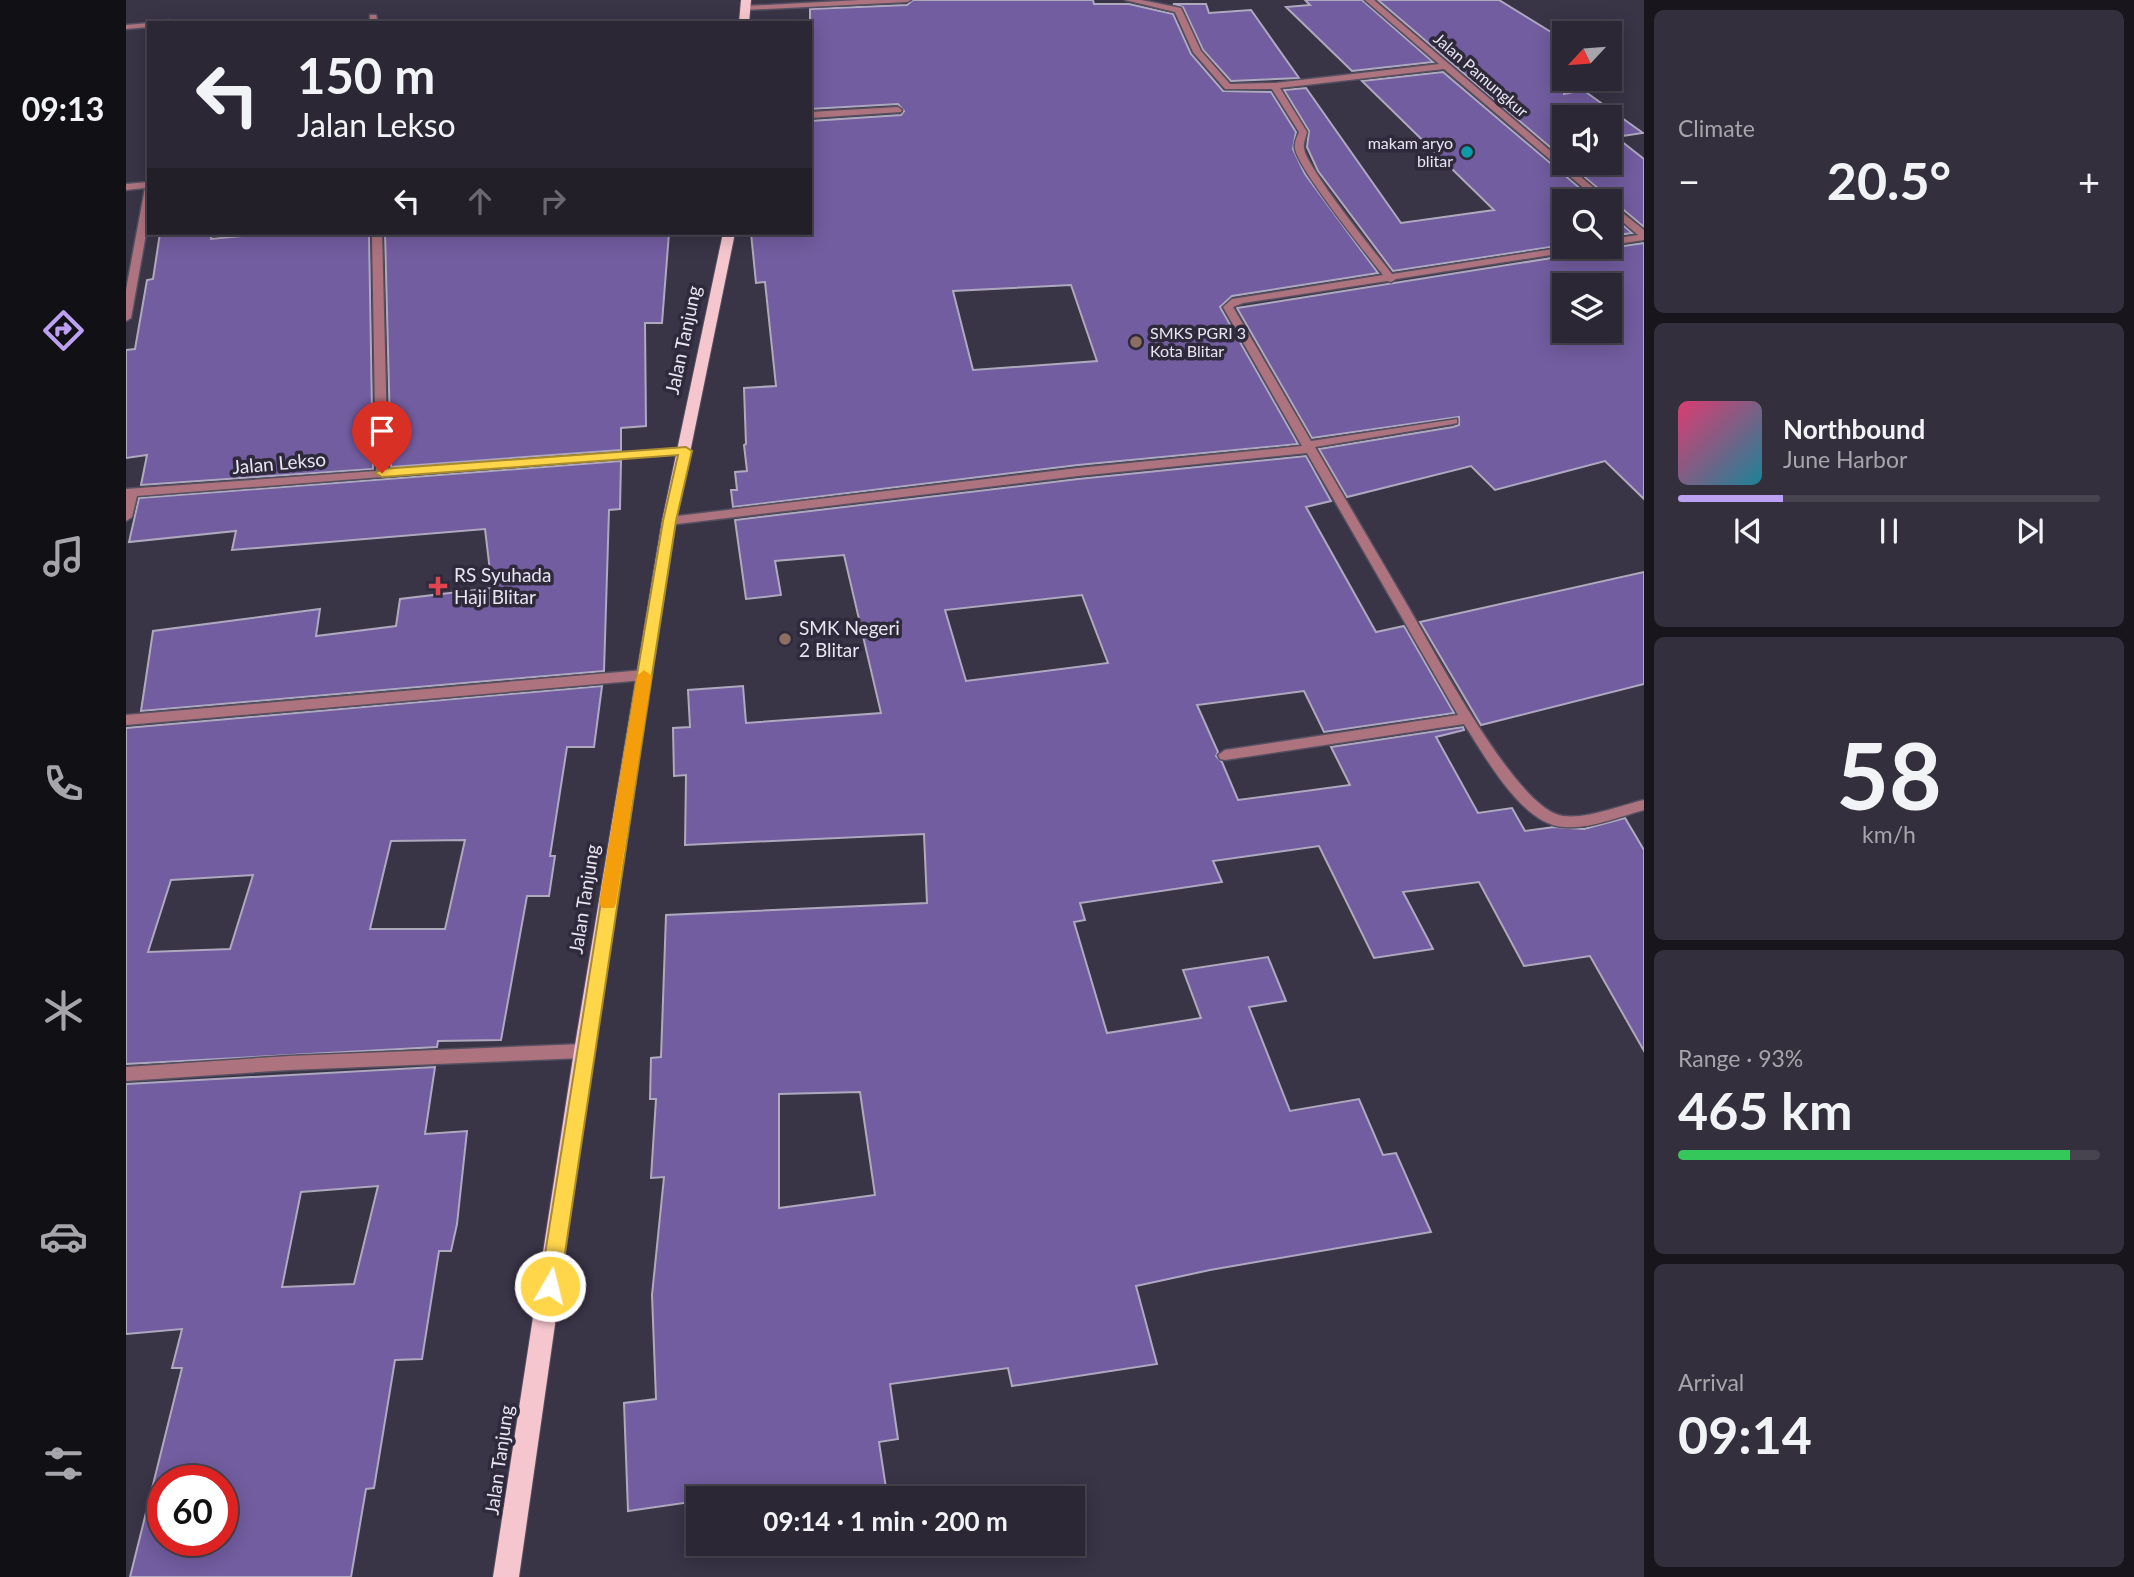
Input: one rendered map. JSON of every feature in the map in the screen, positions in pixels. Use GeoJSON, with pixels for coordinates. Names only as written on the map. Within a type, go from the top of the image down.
{"type":"FeatureCollection","features":[{"type":"Feature","properties":{"kind":"main road","name":"Jalan Tanjung"},"geometry":{"type":"LineString","coordinates":[[506,1577],[584,1051],[644,675],[670,521],[729,235]]}},
{"type":"Feature","properties":{"kind":"street"},"geometry":{"type":"LineString","coordinates":[[746,4],[907,0]]}},
{"type":"Feature","properties":{"kind":"street"},"geometry":{"type":"LineString","coordinates":[[1129,0],[1178,10],[1197,52],[1225,85],[1232,88],[1275,86],[1445,66]]}},
{"type":"Feature","properties":{"kind":"street","name":"Jalan Pamungkur"},"geometry":{"type":"LineString","coordinates":[[1369,0],[1590,189]]}},
{"type":"Feature","properties":{"kind":"street"},"geometry":{"type":"LineString","coordinates":[[126,27],[147,24]]}},
{"type":"Feature","properties":{"kind":"street"},"geometry":{"type":"LineString","coordinates":[[1275,86],[1303,132],[1299,149],[1306,164],[1391,279]]}},
{"type":"Feature","properties":{"kind":"street"},"geometry":{"type":"LineString","coordinates":[[812,115],[898,110]]}},
{"type":"Feature","properties":{"kind":"street"},"geometry":{"type":"LineString","coordinates":[[126,187],[147,187]]}},
{"type":"Feature","properties":{"kind":"street"},"geometry":{"type":"LineString","coordinates":[[126,318],[147,198]]}},
{"type":"Feature","properties":{"kind":"street"},"geometry":{"type":"LineString","coordinates":[[1622,217],[1644,236]]}},
{"type":"Feature","properties":{"kind":"street"},"geometry":{"type":"LineString","coordinates":[[377,235],[382,473]]}},
{"type":"Feature","properties":{"kind":"street"},"geometry":{"type":"LineString","coordinates":[[1622,240],[1644,236]]}},
{"type":"Feature","properties":{"kind":"street"},"geometry":{"type":"LineString","coordinates":[[1552,252],[1232,302],[1228,307],[1467,719],[1503,773],[1538,811],[1553,820],[1575,821],[1644,805]]}},
{"type":"Feature","properties":{"kind":"street"},"geometry":{"type":"LineString","coordinates":[[670,521],[996,481],[1308,447],[1453,421]]}},
{"type":"Feature","properties":{"kind":"street","name":"Jalan Lekso"},"geometry":{"type":"LineString","coordinates":[[129,493],[686,451]]}},
{"type":"Feature","properties":{"kind":"street"},"geometry":{"type":"LineString","coordinates":[[126,517],[129,493]]}},
{"type":"Feature","properties":{"kind":"street"},"geometry":{"type":"LineString","coordinates":[[126,720],[644,675]]}},
{"type":"Feature","properties":{"kind":"street"},"geometry":{"type":"LineString","coordinates":[[1225,755],[1467,719]]}},
{"type":"Feature","properties":{"kind":"street"},"geometry":{"type":"LineString","coordinates":[[126,1074],[289,1063],[584,1051]]}},
{"type":"Feature","properties":{"kind":"building"},"geometry":{"type":"Polygon","coordinates":[[[913,0],[1093,0],[1094,4],[1129,4],[1173,14],[1191,54],[1223,91],[1271,92],[1296,132],[1293,149],[1305,174],[1378,273],[1232,296],[1220,307],[1298,444],[1078,465],[733,507],[731,490],[737,490],[735,472],[747,471],[744,388],[776,386],[765,282],[756,283],[751,235],[812,235],[812,121],[901,115],[904,111],[898,104],[812,109],[810,9],[907,5],[913,0]],[[1071,285],[953,291],[973,370],[1097,361],[1071,285]]]}},
{"type":"Feature","properties":{"kind":"building"},"geometry":{"type":"Polygon","coordinates":[[[1305,0],[1362,0],[1433,62],[1352,71],[1286,7],[1310,5],[1305,0]]]}},
{"type":"Feature","properties":{"kind":"building"},"geometry":{"type":"Polygon","coordinates":[[[1378,0],[1499,0],[1552,33],[1552,91],[1564,91],[1564,94],[1584,91],[1604,105],[1552,105],[1552,149],[1378,0]]]}},
{"type":"Feature","properties":{"kind":"building"},"geometry":{"type":"Polygon","coordinates":[[[1173,4],[1206,4],[1209,13],[1251,10],[1299,78],[1231,81],[1203,50],[1183,7],[1173,4]]]}},
{"type":"Feature","properties":{"kind":"building"},"geometry":{"type":"Polygon","coordinates":[[[1443,72],[1552,165],[1552,175],[1564,175],[1581,189],[1552,189],[1552,247],[1393,271],[1318,171],[1307,147],[1309,131],[1284,90],[1306,88],[1401,223],[1494,210],[1362,81],[1443,72]]]}},
{"type":"Feature","properties":{"kind":"building"},"geometry":{"type":"Polygon","coordinates":[[[1622,118],[1643,133],[1622,136],[1622,118]]]}},
{"type":"Feature","properties":{"kind":"building"},"geometry":{"type":"Polygon","coordinates":[[[1622,142],[1644,159],[1644,227],[1622,208],[1622,189],[1599,189],[1582,175],[1622,175],[1622,142]]]}},
{"type":"Feature","properties":{"kind":"building"},"geometry":{"type":"Polygon","coordinates":[[[1622,224],[1632,233],[1622,234],[1622,224]]]}},
{"type":"Feature","properties":{"kind":"building"},"geometry":{"type":"Polygon","coordinates":[[[160,235],[212,235],[211,239],[252,235],[369,235],[373,469],[141,485],[147,455],[126,458],[126,350],[135,349],[147,280],[153,279],[160,235]]]}},
{"type":"Feature","properties":{"kind":"building"},"geometry":{"type":"Polygon","coordinates":[[[385,235],[669,235],[662,323],[645,323],[646,426],[621,428],[621,450],[391,467],[385,235]]]}},
{"type":"Feature","properties":{"kind":"building"},"geometry":{"type":"Polygon","coordinates":[[[1644,243],[1644,499],[1605,461],[1495,490],[1471,466],[1347,497],[1319,449],[1453,427],[1459,425],[1459,417],[1312,438],[1237,308],[1552,258],[1622,259],[1622,246],[1644,243]]]}},
{"type":"Feature","properties":{"kind":"building"},"geometry":{"type":"Polygon","coordinates":[[[1306,456],[1331,501],[1306,507],[1376,632],[1404,626],[1454,713],[1324,732],[1304,691],[1197,705],[1218,752],[1216,756],[1222,762],[1238,800],[1350,785],[1331,747],[1463,727],[1464,730],[1436,737],[1478,813],[1512,808],[1525,831],[1554,827],[1584,829],[1625,818],[1644,850],[1644,1051],[1590,956],[1524,966],[1479,882],[1403,892],[1433,949],[1374,958],[1319,846],[1213,861],[1222,882],[1080,903],[1085,920],[1074,922],[1107,1033],[1201,1018],[1183,970],[1268,957],[1286,1001],[1249,1007],[1290,1111],[1359,1099],[1383,1155],[1396,1153],[1431,1232],[1210,1270],[1136,1286],[1157,1364],[1012,1386],[1008,1368],[890,1384],[898,1439],[879,1442],[886,1486],[686,1486],[686,1503],[628,1511],[624,1403],[656,1399],[652,1295],[664,1177],[651,1178],[656,1099],[650,1099],[651,1058],[661,1057],[666,915],[927,903],[924,834],[685,845],[686,775],[674,776],[673,728],[690,727],[688,690],[743,686],[746,723],[881,713],[844,555],[775,561],[781,595],[746,599],[735,520],[1078,479],[1306,456]],[[1082,595],[945,610],[966,681],[1108,663],[1082,595]],[[860,1092],[779,1094],[779,1208],[875,1195],[860,1092]]]}},
{"type":"Feature","properties":{"kind":"building"},"geometry":{"type":"Polygon","coordinates":[[[621,461],[620,509],[609,510],[604,671],[141,711],[153,631],[320,609],[316,636],[396,626],[400,599],[492,588],[485,529],[232,550],[236,531],[129,542],[139,498],[621,461]]]}},
{"type":"Feature","properties":{"kind":"building"},"geometry":{"type":"Polygon","coordinates":[[[1644,572],[1644,684],[1481,725],[1420,622],[1644,572]]]}},
{"type":"Feature","properties":{"kind":"building"},"geometry":{"type":"Polygon","coordinates":[[[602,686],[594,747],[567,747],[550,856],[555,856],[549,896],[527,896],[501,1040],[438,1041],[437,1047],[126,1064],[126,728],[602,686]],[[465,840],[391,841],[370,929],[445,929],[465,840]],[[253,875],[171,880],[148,952],[230,949],[253,875]]]}},
{"type":"Feature","properties":{"kind":"building"},"geometry":{"type":"Polygon","coordinates":[[[435,1067],[425,1134],[467,1131],[457,1224],[451,1251],[439,1251],[422,1359],[395,1360],[374,1488],[366,1489],[351,1577],[130,1577],[147,1509],[147,1556],[238,1556],[238,1465],[158,1465],[182,1368],[172,1368],[182,1329],[126,1334],[126,1084],[435,1067]],[[378,1186],[301,1192],[282,1287],[354,1284],[378,1186]]]}},
{"type":"Feature","properties":{"kind":"slow traffic"},"geometry":{"type":"LineString","coordinates":[[608,903],[644,676]]}},
{"type":"Feature","properties":{"kind":"place","name":"makam aryo blitar"},"geometry":{"type":"Point","coordinates":[1467,152]}},
{"type":"Feature","properties":{"kind":"place","name":"SMKS PGRI 3 Kota Blitar"},"geometry":{"type":"Point","coordinates":[1136,342]}},
{"type":"Feature","properties":{"kind":"place","name":"RS Syuhada Haji Blitar"},"geometry":{"type":"Point","coordinates":[438,586]}},
{"type":"Feature","properties":{"kind":"place","name":"SMK Negeri 2 Blitar"},"geometry":{"type":"Point","coordinates":[785,639]}},
{"type":"Feature","properties":{"kind":"route"},"geometry":{"type":"LineString","coordinates":[[382,473],[686,451],[670,521],[644,675],[584,1051],[550,1286]]}}]}
